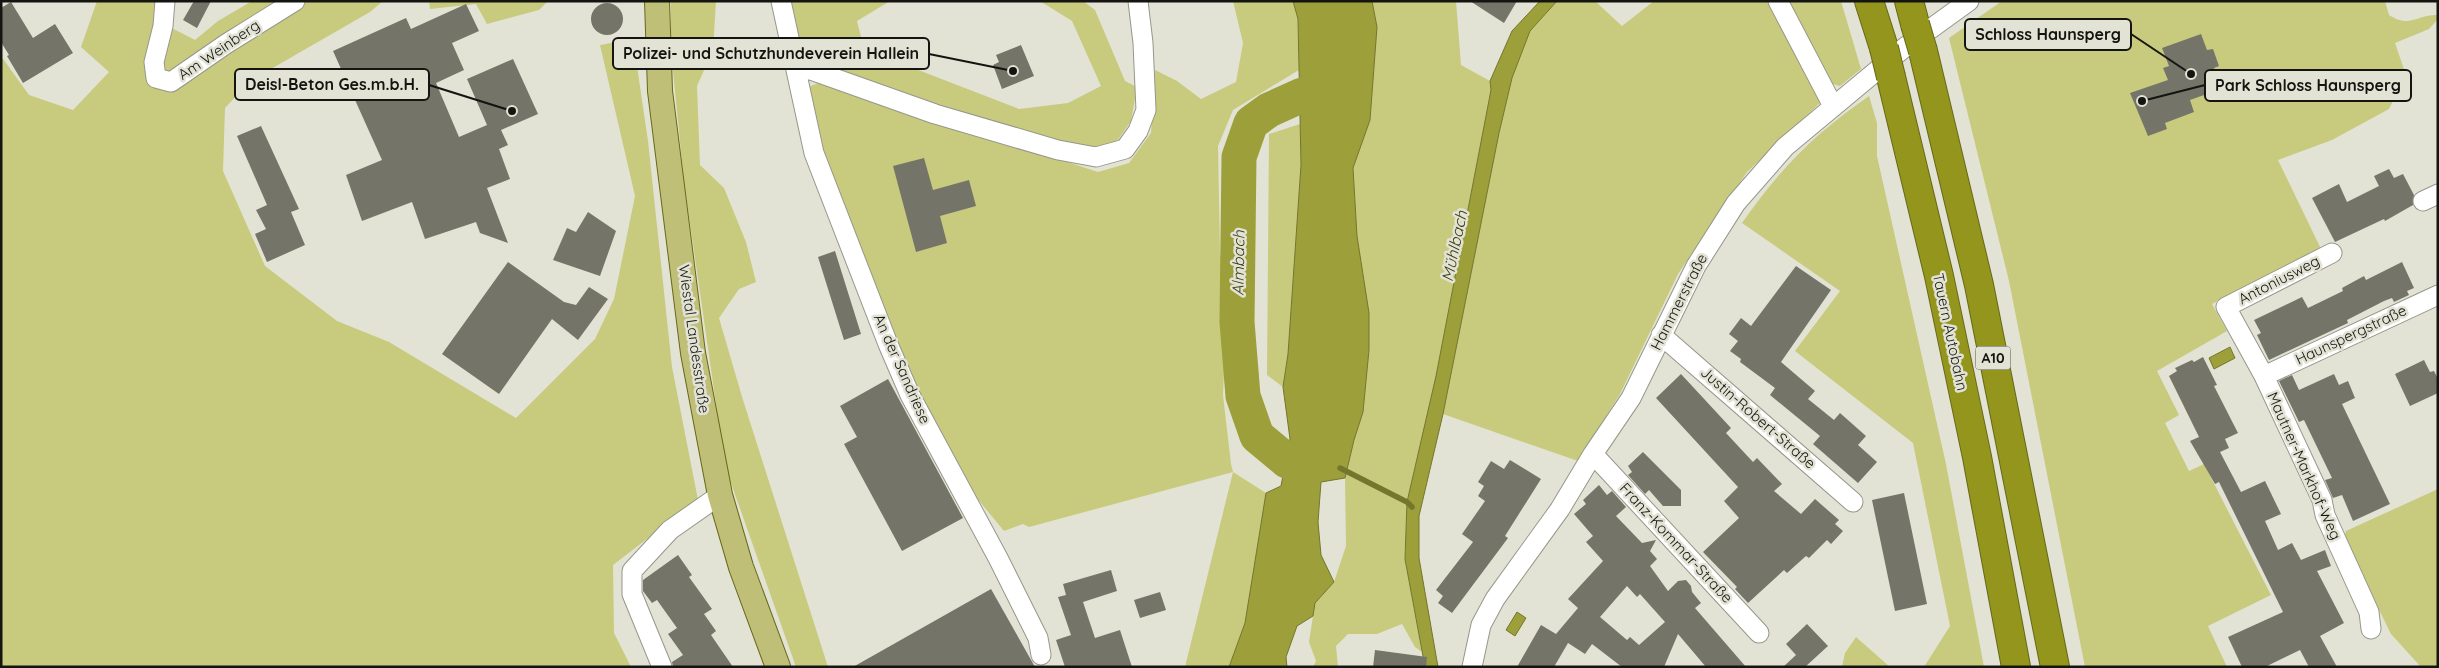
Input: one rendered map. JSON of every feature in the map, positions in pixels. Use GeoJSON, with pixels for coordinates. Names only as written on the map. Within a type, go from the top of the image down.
{"type":"FeatureCollection","features":[{"type":"Feature","properties":{"kind":"highway","name":"Tauern Autobahn"},"geometry":{"type":"LineString","coordinates":[[1870,1],[1884,48],[1945,305],[1979,467],[2016,667]]}},
{"type":"Feature","properties":{"kind":"highway","name":"A10"},"geometry":{"type":"LineString","coordinates":[[1912,13],[1979,285],[2055,667]]}},
{"type":"Feature","properties":{"kind":"main road","name":"Wiestal Landesstraße"},"geometry":{"type":"LineString","coordinates":[[657,1],[660,91],[678,219],[693,354],[720,495],[741,567],[778,667]]}},
{"type":"Feature","properties":{"kind":"street","name":"Am Weinberg"},"geometry":{"type":"LineString","coordinates":[[165,1],[163,26],[154,62],[156,78],[171,82],[226,44],[295,1]]}},
{"type":"Feature","properties":{"kind":"street","name":"An der Sandriese"},"geometry":{"type":"LineString","coordinates":[[781,1],[814,153],[888,344],[910,396],[998,558],[1038,638],[1041,655]]}},
{"type":"Feature","properties":{"kind":"street"},"geometry":{"type":"LineString","coordinates":[[797,69],[811,70],[935,114],[1048,148],[1096,156],[1124,149],[1138,131],[1146,110],[1143,42],[1138,1]]}},
{"type":"Feature","properties":{"kind":"street"},"geometry":{"type":"LineString","coordinates":[[1778,1],[1833,106]]}},
{"type":"Feature","properties":{"kind":"street","name":"Hammerstraße"},"geometry":{"type":"LineString","coordinates":[[1472,667],[1481,625],[1495,599],[1560,509],[1592,454],[1631,398],[1696,266],[1736,203],[1785,147],[1904,48],[1969,1]]}},
{"type":"Feature","properties":{"kind":"street","name":"Antoniusweg"},"geometry":{"type":"LineString","coordinates":[[2226,307],[2332,253]]}},
{"type":"Feature","properties":{"kind":"street","name":"Haunspergstraße"},"geometry":{"type":"LineString","coordinates":[[2264,376],[2438,295]]}},
{"type":"Feature","properties":{"kind":"street","name":"Mautner-Markhof-Weg"},"geometry":{"type":"LineString","coordinates":[[2226,307],[2264,376],[2322,500],[2325,515],[2369,612],[2371,629]]}},
{"type":"Feature","properties":{"kind":"street","name":"Justin-Robert-Straße"},"geometry":{"type":"LineString","coordinates":[[1661,335],[1853,502]]}},
{"type":"Feature","properties":{"kind":"street","name":"Franz-Kommar-Straße"},"geometry":{"type":"LineString","coordinates":[[1592,454],[1758,634]]}},
{"type":"Feature","properties":{"kind":"street"},"geometry":{"type":"LineString","coordinates":[[662,667],[632,594],[632,571],[670,530],[720,495]]}},
{"type":"Feature","properties":{"kind":"green space"},"geometry":{"type":"Polygon","coordinates":[[[97,1],[159,1],[158,21],[195,40],[218,21],[252,1],[383,1],[370,12],[250,81],[225,108],[223,171],[265,266],[337,321],[389,342],[516,418],[595,339],[614,299],[635,196],[600,45],[633,39],[648,141],[672,367],[698,500],[613,565],[614,633],[631,667],[1,667],[1,56],[29,95],[73,110],[109,72],[81,47],[97,1]]]}},
{"type":"Feature","properties":{"kind":"green space"},"geometry":{"type":"Polygon","coordinates":[[[429,1],[548,1],[539,10],[487,24],[476,4],[430,9],[429,1]]]}},
{"type":"Feature","properties":{"kind":"green space"},"geometry":{"type":"Polygon","coordinates":[[[671,1],[716,1],[713,50],[697,86],[700,165],[724,188],[746,242],[756,282],[739,289],[719,318],[743,400],[828,667],[796,667],[725,466],[684,182],[671,51],[671,1]]]}},
{"type":"Feature","properties":{"kind":"green space"},"geometry":{"type":"Polygon","coordinates":[[[789,1],[890,1],[857,21],[864,49],[1019,109],[1068,103],[1101,86],[1072,21],[1040,1],[1083,1],[1095,10],[1125,81],[1137,87],[1131,121],[1117,141],[1095,148],[1068,145],[937,106],[801,58],[789,1]]]}},
{"type":"Feature","properties":{"kind":"green space"},"geometry":{"type":"Polygon","coordinates":[[[1233,1],[1293,1],[1298,19],[1299,70],[1233,110],[1218,146],[1220,254],[1228,276],[1223,395],[1233,472],[1029,527],[1023,524],[1004,531],[976,497],[905,367],[822,152],[808,87],[821,82],[1098,172],[1129,163],[1151,133],[1155,70],[1177,81],[1201,99],[1236,82],[1243,43],[1233,1]]]}},
{"type":"Feature","properties":{"kind":"green space"},"geometry":{"type":"Polygon","coordinates":[[[1372,1],[1456,1],[1461,65],[1490,81],[1491,90],[1436,376],[1407,502],[1405,559],[1422,652],[1415,647],[1402,624],[1377,634],[1348,634],[1336,646],[1338,667],[1313,667],[1316,661],[1309,642],[1315,603],[1334,582],[1346,546],[1345,478],[1363,412],[1369,350],[1357,236],[1353,168],[1370,120],[1377,27],[1372,1]]]}},
{"type":"Feature","properties":{"kind":"green space"},"geometry":{"type":"Polygon","coordinates":[[[1557,1],[1595,1],[1622,26],[1654,1],[1770,1],[1819,95],[1820,103],[1747,172],[1678,274],[1620,394],[1578,461],[1443,414],[1499,133],[1512,78],[1530,31],[1557,1]]]}},
{"type":"Feature","properties":{"kind":"green space"},"geometry":{"type":"Polygon","coordinates":[[[1782,1],[1841,1],[1861,69],[1840,86],[1829,83],[1782,1]]]}},
{"type":"Feature","properties":{"kind":"green space"},"geometry":{"type":"Polygon","coordinates":[[[2002,1],[2385,1],[2389,15],[2403,21],[2438,15],[2438,19],[2429,29],[2395,43],[2406,75],[2389,109],[2332,140],[2278,160],[2321,249],[2212,304],[2227,331],[2157,371],[2179,415],[2165,423],[2189,471],[2204,464],[2271,595],[2208,626],[2227,667],[2085,667],[2009,281],[1949,38],[2002,1]]]}},
{"type":"Feature","properties":{"kind":"green space"},"geometry":{"type":"Polygon","coordinates":[[[1869,96],[1877,123],[1877,156],[1946,464],[1984,667],[1924,667],[1950,626],[1913,443],[1795,351],[1840,291],[1742,223],[1784,169],[1799,154],[1831,124],[1869,96]]]}},
{"type":"Feature","properties":{"kind":"green space"},"geometry":{"type":"Polygon","coordinates":[[[1300,124],[1301,165],[1288,354],[1283,387],[1267,375],[1269,134],[1300,124]]]}},
{"type":"Feature","properties":{"kind":"green space"},"geometry":{"type":"Polygon","coordinates":[[[1233,472],[1266,493],[1245,623],[1229,667],[1185,667],[1233,472]]]}},
{"type":"Feature","properties":{"kind":"green space"},"geometry":{"type":"Polygon","coordinates":[[[2438,489],[2438,667],[2421,667],[2391,634],[2344,539],[2346,531],[2438,489]]]}},
{"type":"Feature","properties":{"kind":"green space"},"geometry":{"type":"Polygon","coordinates":[[[1856,637],[1890,667],[1842,667],[1845,653],[1856,637]]]}},
{"type":"Feature","properties":{"kind":"shaded area"},"geometry":{"type":"Polygon","coordinates":[[[1293,1],[1372,1],[1377,27],[1370,120],[1353,168],[1357,236],[1369,313],[1369,350],[1363,412],[1345,478],[1321,482],[1318,522],[1321,555],[1334,582],[1315,603],[1313,616],[1297,626],[1286,657],[1287,667],[1229,667],[1245,623],[1266,493],[1281,486],[1290,439],[1283,387],[1288,354],[1301,165],[1298,19],[1293,1]]]}},
{"type":"Feature","properties":{"kind":"shaded area"},"geometry":{"type":"Polygon","coordinates":[[[1540,1],[1557,1],[1530,31],[1512,78],[1499,133],[1443,414],[1419,516],[1419,558],[1438,667],[1425,667],[1405,559],[1407,502],[1436,376],[1491,90],[1490,81],[1512,31],[1540,1]]]}},
{"type":"Feature","properties":{"kind":"shaded area"},"geometry":{"type":"Polygon","coordinates":[[[2230,347],[2235,358],[2214,369],[2209,358],[2230,347]]]}},
{"type":"Feature","properties":{"kind":"shaded area"},"geometry":{"type":"Polygon","coordinates":[[[1517,612],[1526,618],[1515,636],[1506,630],[1517,612]]]}},
{"type":"Feature","properties":{"kind":"building"},"geometry":{"type":"Polygon","coordinates":[[[194,1],[211,1],[197,28],[183,20],[194,1]]]}},
{"type":"Feature","properties":{"kind":"building"},"geometry":{"type":"Polygon","coordinates":[[[1470,1],[1517,1],[1504,23],[1470,1]]]}},
{"type":"Feature","properties":{"kind":"building"},"geometry":{"type":"Polygon","coordinates":[[[11,2],[33,38],[55,24],[73,53],[23,83],[1,42],[1,8],[11,2]]]}},
{"type":"Feature","properties":{"kind":"building"},"geometry":{"type":"Polygon","coordinates":[[[607,3],[613,4],[618,8],[622,13],[622,25],[618,30],[613,34],[607,35],[601,34],[596,30],[592,25],[591,19],[592,13],[596,8],[601,4],[607,3]]]}},
{"type":"Feature","properties":{"kind":"building"},"geometry":{"type":"Polygon","coordinates":[[[466,4],[479,31],[452,43],[464,70],[436,83],[459,137],[487,125],[467,79],[513,59],[538,114],[501,130],[508,145],[499,149],[510,179],[487,188],[508,243],[480,233],[476,222],[425,239],[412,202],[362,221],[346,175],[382,160],[333,51],[406,18],[411,29],[466,4]]]}},
{"type":"Feature","properties":{"kind":"building"},"geometry":{"type":"Polygon","coordinates":[[[2201,34],[2207,50],[2213,49],[2219,66],[2214,68],[2221,89],[2190,100],[2194,112],[2165,123],[2167,129],[2148,136],[2130,93],[2168,80],[2163,68],[2169,66],[2162,48],[2201,34]]]}},
{"type":"Feature","properties":{"kind":"building"},"geometry":{"type":"Polygon","coordinates":[[[1021,45],[1034,76],[1002,89],[993,65],[999,62],[996,55],[1021,45]]]}},
{"type":"Feature","properties":{"kind":"building"},"geometry":{"type":"Polygon","coordinates":[[[261,126],[299,209],[291,212],[305,245],[267,262],[255,234],[266,229],[256,210],[267,205],[237,136],[261,126]]]}},
{"type":"Feature","properties":{"kind":"building"},"geometry":{"type":"Polygon","coordinates":[[[924,158],[933,190],[969,180],[976,206],[940,216],[947,243],[916,252],[893,166],[924,158]]]}},
{"type":"Feature","properties":{"kind":"building"},"geometry":{"type":"Polygon","coordinates":[[[2389,169],[2394,178],[2403,174],[2414,195],[2413,205],[2385,221],[2384,219],[2335,242],[2312,198],[2339,184],[2347,202],[2379,186],[2374,176],[2389,169]]]}},
{"type":"Feature","properties":{"kind":"building"},"geometry":{"type":"Polygon","coordinates":[[[588,212],[616,231],[600,276],[553,260],[567,228],[576,232],[588,212]]]}},
{"type":"Feature","properties":{"kind":"building"},"geometry":{"type":"Polygon","coordinates":[[[835,251],[861,334],[844,340],[818,257],[835,251]]]}},
{"type":"Feature","properties":{"kind":"building"},"geometry":{"type":"Polygon","coordinates":[[[508,262],[564,302],[576,305],[589,287],[608,299],[578,340],[552,319],[499,394],[442,354],[508,262]]]}},
{"type":"Feature","properties":{"kind":"building"},"geometry":{"type":"Polygon","coordinates":[[[2402,262],[2414,288],[2407,291],[2409,295],[2394,302],[2392,298],[2384,301],[2347,320],[2348,323],[2269,360],[2257,335],[2261,333],[2254,320],[2302,297],[2308,308],[2343,291],[2342,288],[2364,276],[2366,280],[2402,262]]]}},
{"type":"Feature","properties":{"kind":"building"},"geometry":{"type":"Polygon","coordinates":[[[1796,266],[1831,290],[1781,362],[1815,391],[1808,399],[1834,420],[1840,413],[1866,436],[1858,445],[1877,462],[1858,483],[1813,444],[1820,436],[1770,395],[1775,388],[1740,362],[1741,359],[1730,351],[1738,341],[1729,334],[1741,318],[1751,326],[1796,266]]]}},
{"type":"Feature","properties":{"kind":"building"},"geometry":{"type":"Polygon","coordinates":[[[2203,357],[2217,385],[2214,386],[2238,433],[2225,439],[2229,448],[2220,452],[2241,492],[2265,481],[2281,514],[2265,521],[2278,550],[2292,543],[2301,560],[2325,550],[2331,566],[2317,571],[2344,623],[2320,636],[2337,667],[2309,667],[2300,650],[2265,667],[2242,667],[2228,637],[2283,612],[2219,482],[2215,484],[2190,441],[2199,437],[2169,376],[2177,371],[2175,368],[2203,357]]]}},
{"type":"Feature","properties":{"kind":"building"},"geometry":{"type":"Polygon","coordinates":[[[2424,360],[2430,372],[2434,371],[2438,379],[2438,393],[2410,406],[2395,374],[2424,360]]]}},
{"type":"Feature","properties":{"kind":"building"},"geometry":{"type":"Polygon","coordinates":[[[1681,374],[1731,428],[1726,433],[1753,462],[1757,458],[1782,484],[1774,491],[1801,514],[1815,499],[1839,520],[1835,524],[1843,531],[1831,544],[1827,540],[1809,558],[1806,556],[1787,573],[1784,570],[1748,603],[1735,589],[1737,587],[1703,552],[1739,518],[1724,501],[1738,487],[1656,398],[1681,374]]]}},
{"type":"Feature","properties":{"kind":"building"},"geometry":{"type":"Polygon","coordinates":[[[2334,374],[2339,385],[2348,381],[2355,398],[2342,404],[2390,504],[2353,521],[2342,495],[2333,498],[2325,480],[2332,478],[2304,420],[2299,422],[2279,381],[2292,375],[2299,390],[2334,374]]]}},
{"type":"Feature","properties":{"kind":"building"},"geometry":{"type":"Polygon","coordinates":[[[888,379],[963,518],[902,551],[844,444],[857,437],[840,406],[888,379]]]}},
{"type":"Feature","properties":{"kind":"building"},"geometry":{"type":"Polygon","coordinates":[[[1643,452],[1681,490],[1681,506],[1663,506],[1649,490],[1645,494],[1628,475],[1632,472],[1628,466],[1643,452]]]}},
{"type":"Feature","properties":{"kind":"building"},"geometry":{"type":"Polygon","coordinates":[[[1510,460],[1541,479],[1505,536],[1508,538],[1452,613],[1438,603],[1443,596],[1436,590],[1473,542],[1462,534],[1485,501],[1478,496],[1484,486],[1478,482],[1491,461],[1504,469],[1510,460]]]}},
{"type":"Feature","properties":{"kind":"building"},"geometry":{"type":"Polygon","coordinates":[[[1599,485],[1607,495],[1612,491],[1626,507],[1616,516],[1642,543],[1656,540],[1650,551],[1657,559],[1650,566],[1668,591],[1678,581],[1686,580],[1691,586],[1692,592],[1701,603],[1695,608],[1746,667],[1706,667],[1678,634],[1664,667],[1622,667],[1592,644],[1585,654],[1568,643],[1554,667],[1517,667],[1541,625],[1556,634],[1578,608],[1568,599],[1603,561],[1586,542],[1593,536],[1574,514],[1586,504],[1583,500],[1599,485]],[[1627,586],[1600,617],[1627,640],[1630,637],[1639,645],[1665,622],[1640,594],[1637,597],[1627,586]]]}},
{"type":"Feature","properties":{"kind":"building"},"geometry":{"type":"Polygon","coordinates":[[[1904,493],[1927,604],[1895,611],[1872,500],[1904,493]]]}},
{"type":"Feature","properties":{"kind":"building"},"geometry":{"type":"Polygon","coordinates":[[[678,555],[692,575],[689,577],[712,609],[704,614],[716,631],[711,635],[733,667],[673,667],[672,662],[683,655],[668,634],[677,628],[657,600],[652,603],[643,591],[643,580],[678,555]]]}},
{"type":"Feature","properties":{"kind":"building"},"geometry":{"type":"Polygon","coordinates":[[[1111,570],[1117,591],[1083,602],[1095,638],[1120,630],[1132,667],[1065,667],[1056,640],[1071,635],[1058,597],[1066,595],[1063,584],[1111,570]]]}},
{"type":"Feature","properties":{"kind":"building"},"geometry":{"type":"Polygon","coordinates":[[[991,589],[1035,667],[853,667],[991,589]]]}},
{"type":"Feature","properties":{"kind":"building"},"geometry":{"type":"Polygon","coordinates":[[[1160,592],[1166,610],[1140,618],[1134,600],[1160,592]]]}},
{"type":"Feature","properties":{"kind":"building"},"geometry":{"type":"Polygon","coordinates":[[[1807,624],[1828,646],[1805,667],[1783,667],[1796,655],[1786,644],[1807,624]]]}},
{"type":"Feature","properties":{"kind":"building"},"geometry":{"type":"Polygon","coordinates":[[[1375,650],[1427,657],[1426,667],[1373,667],[1375,650]]]}},
{"type":"Feature","properties":{"kind":"waterway","name":"Almbach"},"geometry":{"type":"LineString","coordinates":[[1307,469],[1287,461],[1257,436],[1243,396],[1237,322],[1239,157],[1251,123],[1269,110],[1300,96],[1337,84]]}},
{"type":"Feature","properties":{"kind":"waterway","name":"Mühlbach"},"geometry":{"type":"LineString","coordinates":[[1340,468],[1407,502],[1412,507]]}},
{"type":"Feature","properties":{"kind":"place","name":"Polizei- und Schutzhundeverein Hallein"},"geometry":{"type":"Point","coordinates":[1013,71]}},
{"type":"Feature","properties":{"kind":"place","name":"Schloss Haunsperg"},"geometry":{"type":"Point","coordinates":[2191,74]}},
{"type":"Feature","properties":{"kind":"place","name":"Park Schloss Haunsperg"},"geometry":{"type":"Point","coordinates":[2142,101]}},
{"type":"Feature","properties":{"kind":"place","name":"Deisl-Beton Ges.m.b.H."},"geometry":{"type":"Point","coordinates":[512,111]}}]}
